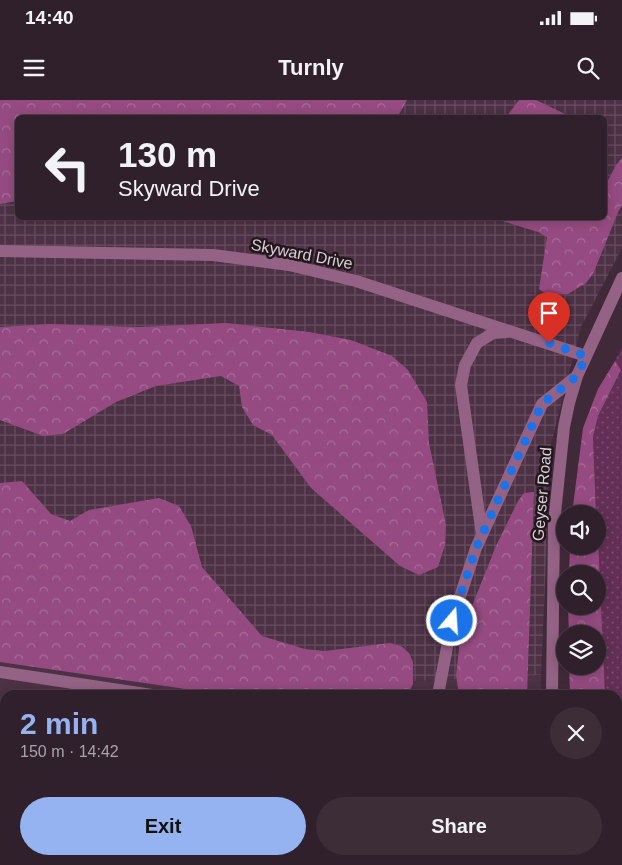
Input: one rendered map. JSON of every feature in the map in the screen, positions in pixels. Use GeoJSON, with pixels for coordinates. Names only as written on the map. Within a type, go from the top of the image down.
{"type":"FeatureCollection","features":[{"type":"Feature","properties":{"kind":"street","name":"Skyward Drive"},"geometry":{"type":"LineString","coordinates":[[0,251],[213,255],[289,265],[356,281],[586,356]]}},
{"type":"Feature","properties":{"kind":"street","name":"Geyser Road"},"geometry":{"type":"LineString","coordinates":[[552,690],[554,523],[564,427],[577,376],[622,278]]}},
{"type":"Feature","properties":{"kind":"street"},"geometry":{"type":"LineString","coordinates":[[482,535],[461,385],[465,365],[477,343],[493,333],[511,331]]}},
{"type":"Feature","properties":{"kind":"street"},"geometry":{"type":"LineString","coordinates":[[439,690],[452,621],[476,548],[542,404],[577,376]]}},
{"type":"Feature","properties":{"kind":"street"},"geometry":{"type":"LineString","coordinates":[[0,672],[119,690]]}},
{"type":"Feature","properties":{"kind":"shaded area"},"geometry":{"type":"Polygon","coordinates":[[[0,100],[622,100],[622,248],[581,327],[551,444],[541,675],[411,681],[0,607],[0,100]]]}},
{"type":"Feature","properties":{"kind":"shaded area"},"geometry":{"type":"Polygon","coordinates":[[[622,348],[622,690],[605,690],[606,625],[602,625],[602,615],[606,615],[606,565],[599,565],[599,555],[606,555],[606,505],[596,505],[593,437],[598,416],[621,370],[615,361],[622,348]]]}},
{"type":"Feature","properties":{"kind":"shaded area"},"geometry":{"type":"Polygon","coordinates":[[[0,607],[411,681],[541,675],[541,690],[0,690],[0,607]]]}},
{"type":"Feature","properties":{"kind":"green space"},"geometry":{"type":"Polygon","coordinates":[[[0,100],[407,100],[399,115],[15,115],[15,201],[0,204],[0,100]]]}},
{"type":"Feature","properties":{"kind":"green space"},"geometry":{"type":"Polygon","coordinates":[[[519,100],[536,100],[566,115],[508,115],[519,100]]]}},
{"type":"Feature","properties":{"kind":"green space"},"geometry":{"type":"Polygon","coordinates":[[[622,158],[622,205],[593,274],[586,283],[568,294],[547,295],[539,289],[547,237],[538,232],[499,220],[607,220],[607,182],[622,158]]]}},
{"type":"Feature","properties":{"kind":"green space"},"geometry":{"type":"Polygon","coordinates":[[[226,323],[309,332],[351,340],[392,356],[408,370],[427,402],[429,443],[446,525],[445,545],[438,567],[419,575],[400,566],[311,488],[272,435],[253,425],[242,407],[239,386],[221,376],[156,386],[116,402],[63,434],[43,436],[0,420],[0,327],[49,324],[139,327],[226,323]]]}},
{"type":"Feature","properties":{"kind":"green space"},"geometry":{"type":"Polygon","coordinates":[[[615,361],[621,370],[598,416],[593,437],[596,505],[573,505],[583,428],[598,389],[615,361]]]}},
{"type":"Feature","properties":{"kind":"green space"},"geometry":{"type":"Polygon","coordinates":[[[22,481],[51,514],[70,521],[89,510],[159,498],[179,506],[191,526],[202,567],[262,636],[305,649],[325,651],[390,643],[401,646],[409,653],[413,662],[413,684],[410,690],[193,690],[0,662],[0,483],[22,481]]]}},
{"type":"Feature","properties":{"kind":"green space"},"geometry":{"type":"Polygon","coordinates":[[[534,492],[527,690],[458,690],[456,675],[460,641],[466,621],[496,546],[518,501],[524,493],[534,492]]]}},
{"type":"Feature","properties":{"kind":"green space"},"geometry":{"type":"Polygon","coordinates":[[[570,555],[599,555],[599,565],[569,565],[570,555]]]}},
{"type":"Feature","properties":{"kind":"green space"},"geometry":{"type":"Polygon","coordinates":[[[568,615],[602,615],[602,625],[569,625],[568,615]]]}},
{"type":"Feature","properties":{"kind":"green space"},"geometry":{"type":"Polygon","coordinates":[[[569,675],[604,675],[605,690],[570,690],[569,675]]]}},
{"type":"Feature","properties":{"kind":"route"},"geometry":{"type":"LineString","coordinates":[[452,621],[476,548],[542,404],[577,376],[586,356],[549,343]]}}]}
